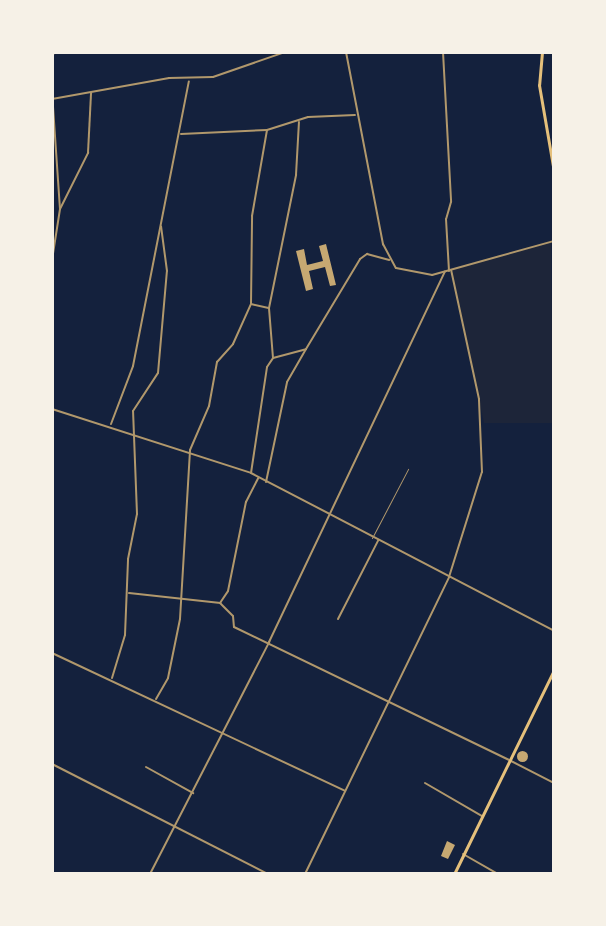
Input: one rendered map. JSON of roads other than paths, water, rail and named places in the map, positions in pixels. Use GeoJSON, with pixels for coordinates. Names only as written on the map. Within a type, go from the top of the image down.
{"type":"FeatureCollection","features":[{"type":"Feature","properties":{"kind":"main road"},"geometry":{"type":"LineString","coordinates":[[542,52],[539,85],[554,172]]}},
{"type":"Feature","properties":{"kind":"main road"},"geometry":{"type":"LineString","coordinates":[[454,873],[554,670]]}},
{"type":"Feature","properties":{"kind":"street"},"geometry":{"type":"LineString","coordinates":[[52,54],[58,52]]}},
{"type":"Feature","properties":{"kind":"street"},"geometry":{"type":"LineString","coordinates":[[53,99],[169,78],[189,81],[226,74],[285,52]]}},
{"type":"Feature","properties":{"kind":"street"},"geometry":{"type":"LineString","coordinates":[[346,52],[357,115],[389,260]]}},
{"type":"Feature","properties":{"kind":"street"},"geometry":{"type":"LineString","coordinates":[[305,873],[449,577],[471,516],[483,443],[479,399],[448,271],[443,52]]}},
{"type":"Feature","properties":{"kind":"street"},"geometry":{"type":"LineString","coordinates":[[111,424],[133,366],[181,134],[189,81]]}},
{"type":"Feature","properties":{"kind":"street"},"geometry":{"type":"LineString","coordinates":[[52,92],[60,209],[52,260]]}},
{"type":"Feature","properties":{"kind":"street"},"geometry":{"type":"LineString","coordinates":[[60,209],[88,153],[91,92]]}},
{"type":"Feature","properties":{"kind":"street"},"geometry":{"type":"LineString","coordinates":[[181,134],[267,130],[298,122],[357,115]]}},
{"type":"Feature","properties":{"kind":"street"},"geometry":{"type":"LineString","coordinates":[[251,473],[263,384],[273,358],[269,308],[296,175],[298,122]]}},
{"type":"Feature","properties":{"kind":"street"},"geometry":{"type":"LineString","coordinates":[[156,699],[168,678],[182,596],[190,450],[208,406],[216,362],[232,346],[251,304],[252,216],[267,130]]}},
{"type":"Feature","properties":{"kind":"street"},"geometry":{"type":"LineString","coordinates":[[112,678],[125,635],[129,593],[137,486],[132,431],[133,411],[158,373],[167,271],[161,226]]}},
{"type":"Feature","properties":{"kind":"street"},"geometry":{"type":"LineString","coordinates":[[266,482],[287,382],[360,259],[367,254],[389,260],[413,275],[448,271],[554,241]]}},
{"type":"Feature","properties":{"kind":"street"},"geometry":{"type":"LineString","coordinates":[[150,873],[225,732],[448,271]]}},
{"type":"Feature","properties":{"kind":"street"},"geometry":{"type":"LineString","coordinates":[[251,304],[269,308]]}},
{"type":"Feature","properties":{"kind":"street"},"geometry":{"type":"LineString","coordinates":[[273,358],[306,349]]}},
{"type":"Feature","properties":{"kind":"street"},"geometry":{"type":"LineString","coordinates":[[52,409],[111,424],[251,473],[554,631]]}},
{"type":"Feature","properties":{"kind":"street"},"geometry":{"type":"LineString","coordinates":[[220,603],[228,591],[246,502],[259,478]]}},
{"type":"Feature","properties":{"kind":"street"},"geometry":{"type":"LineString","coordinates":[[338,619],[378,541]]}},
{"type":"Feature","properties":{"kind":"street"},"geometry":{"type":"LineString","coordinates":[[129,593],[182,596],[220,603],[233,616],[234,627],[388,700],[554,783]]}},
{"type":"Feature","properties":{"kind":"street"},"geometry":{"type":"LineString","coordinates":[[52,652],[112,678],[345,791]]}},
{"type":"Feature","properties":{"kind":"street"},"geometry":{"type":"LineString","coordinates":[[52,764],[268,873]]}},
{"type":"Feature","properties":{"kind":"street"},"geometry":{"type":"LineString","coordinates":[[146,767],[193,793]]}},
{"type":"Feature","properties":{"kind":"street"},"geometry":{"type":"LineString","coordinates":[[425,783],[482,816]]}},
{"type":"Feature","properties":{"kind":"street"},"geometry":{"type":"LineString","coordinates":[[463,854],[498,873]]}},
{"type":"Feature","properties":{"kind":"lane"},"geometry":{"type":"LineString","coordinates":[[372,538],[408,469]]}}]}
